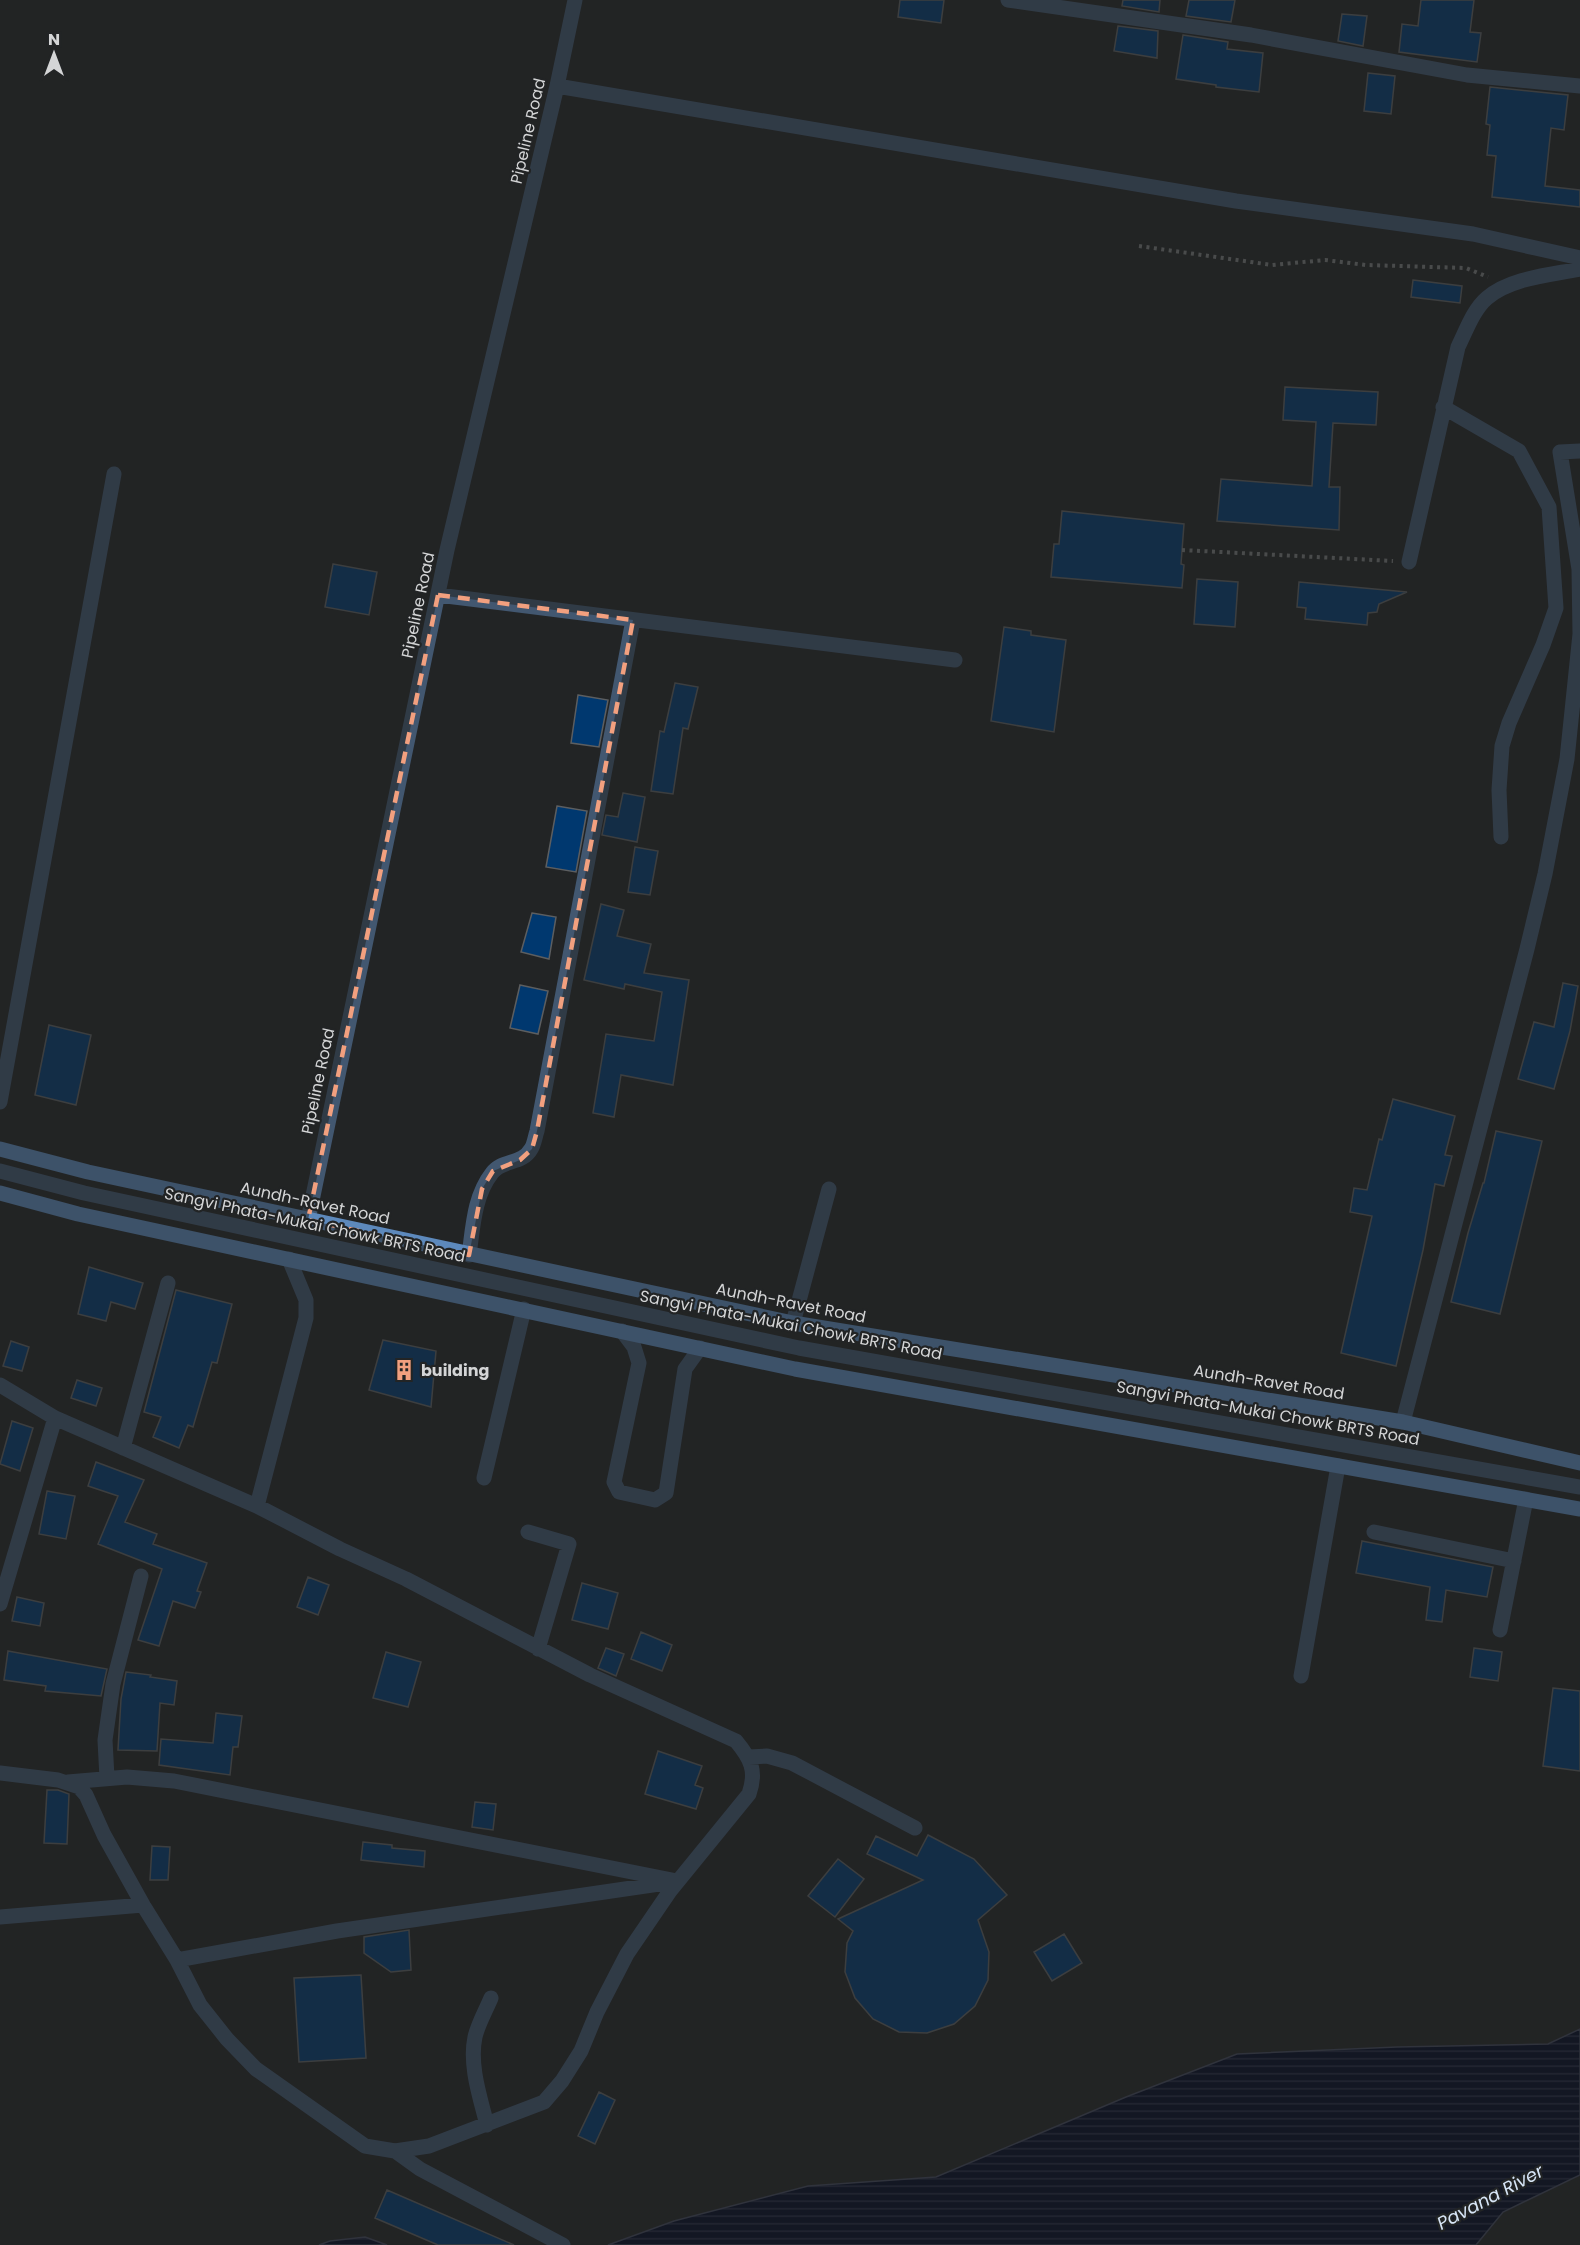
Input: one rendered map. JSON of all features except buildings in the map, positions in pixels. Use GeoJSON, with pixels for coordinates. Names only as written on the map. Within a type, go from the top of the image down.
{"type":"FeatureCollection","features":[{"type":"Feature","properties":{"kind":"main road","name":"Aundh-Ravet Road"},"geometry":{"type":"LineString","coordinates":[[0,1149],[88,1172],[793,1323],[1403,1422],[1580,1463]]}},
{"type":"Feature","properties":{"kind":"main road"},"geometry":{"type":"LineString","coordinates":[[0,1193],[78,1214],[795,1369],[1580,1509]]}},
{"type":"Feature","properties":{"kind":"street","name":"Pipeline Road"},"geometry":{"type":"LineString","coordinates":[[308,1220],[438,595],[575,0]]}},
{"type":"Feature","properties":{"kind":"street"},"geometry":{"type":"LineString","coordinates":[[1008,0],[1251,35],[1467,75],[1580,86]]}},
{"type":"Feature","properties":{"kind":"street"},"geometry":{"type":"LineString","coordinates":[[557,86],[1236,201],[1473,234],[1580,258]]}},
{"type":"Feature","properties":{"kind":"street"},"geometry":{"type":"LineString","coordinates":[[1409,562],[1458,347],[1471,320],[1486,298],[1508,286],[1542,276],[1580,269]]}},
{"type":"Feature","properties":{"kind":"street"},"geometry":{"type":"LineString","coordinates":[[1443,407],[1519,452],[1548,507],[1556,608],[1543,645],[1509,723],[1502,746],[1499,790],[1501,837]]}},
{"type":"Feature","properties":{"kind":"street"},"geometry":{"type":"LineString","coordinates":[[1403,1422],[1527,949],[1545,874],[1567,759],[1580,634],[1579,569],[1560,452],[1580,451]]}},
{"type":"Feature","properties":{"kind":"street"},"geometry":{"type":"LineString","coordinates":[[0,1102],[114,474]]}},
{"type":"Feature","properties":{"kind":"street"},"geometry":{"type":"LineString","coordinates":[[438,595],[955,660]]}},
{"type":"Feature","properties":{"kind":"street"},"geometry":{"type":"LineString","coordinates":[[469,1255],[475,1210],[482,1189],[493,1171],[504,1163],[520,1160],[532,1149],[537,1131],[633,620]]}},
{"type":"Feature","properties":{"kind":"street","name":"Sangvi Phata-Mukai Chowk BRTS Road"},"geometry":{"type":"LineString","coordinates":[[0,1171],[84,1193],[799,1348],[1580,1487]]}},
{"type":"Feature","properties":{"kind":"street"},"geometry":{"type":"LineString","coordinates":[[793,1323],[830,1190]]}},
{"type":"Feature","properties":{"kind":"street"},"geometry":{"type":"LineString","coordinates":[[257,1506],[306,1318],[306,1300],[290,1259]]}},
{"type":"Feature","properties":{"kind":"street"},"geometry":{"type":"LineString","coordinates":[[123,1448],[168,1283]]}},
{"type":"Feature","properties":{"kind":"street"},"geometry":{"type":"LineString","coordinates":[[484,1478],[524,1309]]}},
{"type":"Feature","properties":{"kind":"street"},"geometry":{"type":"LineString","coordinates":[[622,1331],[634,1347],[639,1364],[614,1482],[619,1492],[628,1495],[655,1500],[666,1493],[685,1369],[700,1348]]}},
{"type":"Feature","properties":{"kind":"street"},"geometry":{"type":"LineString","coordinates":[[0,1385],[55,1418],[257,1506],[340,1549],[406,1579],[590,1675],[736,1741],[749,1757],[754,1780],[749,1794],[678,1881],[627,1954],[597,2012],[581,2051],[562,2081],[544,2102],[429,2146],[395,2151],[366,2146],[256,2069],[227,2039],[200,2005],[177,1960],[104,1835],[86,1795],[79,1787],[68,1782]]}},
{"type":"Feature","properties":{"kind":"street"},"geometry":{"type":"LineString","coordinates":[[0,1604],[55,1418]]}},
{"type":"Feature","properties":{"kind":"street"},"geometry":{"type":"LineString","coordinates":[[1302,1676],[1338,1466]]}},
{"type":"Feature","properties":{"kind":"street"},"geometry":{"type":"LineString","coordinates":[[1500,1630],[1526,1499]]}},
{"type":"Feature","properties":{"kind":"street"},"geometry":{"type":"LineString","coordinates":[[528,1532],[570,1544],[538,1649]]}},
{"type":"Feature","properties":{"kind":"street"},"geometry":{"type":"LineString","coordinates":[[1374,1532],[1514,1561]]}},
{"type":"Feature","properties":{"kind":"street"},"geometry":{"type":"LineString","coordinates":[[107,1778],[105,1740],[113,1684],[141,1576]]}},
{"type":"Feature","properties":{"kind":"street"},"geometry":{"type":"LineString","coordinates":[[749,1757],[767,1756],[792,1763],[915,1828]]}},
{"type":"Feature","properties":{"kind":"street"},"geometry":{"type":"LineString","coordinates":[[0,1773],[68,1782],[127,1777],[174,1781],[678,1881]]}},
{"type":"Feature","properties":{"kind":"street"},"geometry":{"type":"LineString","coordinates":[[177,1960],[337,1931],[678,1881]]}},
{"type":"Feature","properties":{"kind":"street"},"geometry":{"type":"LineString","coordinates":[[0,1917],[143,1905]]}},
{"type":"Feature","properties":{"kind":"street"},"geometry":{"type":"LineString","coordinates":[[487,2125],[477,2085],[474,2051],[475,2037],[491,1998]]}},
{"type":"Feature","properties":{"kind":"street"},"geometry":{"type":"LineString","coordinates":[[395,2151],[420,2169],[563,2245]]}},
{"type":"Feature","properties":{"kind":"path"},"geometry":{"type":"LineString","coordinates":[[1139,246],[1272,265],[1325,260],[1365,265],[1466,268],[1508,286]]}},
{"type":"Feature","properties":{"kind":"path"},"geometry":{"type":"LineString","coordinates":[[1182,550],[1409,562]]}},
{"type":"Feature","properties":{"kind":"highlighted area"},"geometry":{"type":"Polygon","coordinates":[[[438,595],[633,620],[537,1131],[532,1149],[520,1160],[493,1171],[482,1189],[469,1255],[308,1220],[438,595]]]}},
{"type":"Feature","properties":{"kind":"water","name":"Pavana River"},"geometry":{"type":"Polygon","coordinates":[[[1580,2029],[1580,2175],[1503,2212],[1476,2245],[608,2245],[674,2221],[808,2186],[936,2177],[1126,2097],[1237,2054],[1397,2047],[1548,2044],[1580,2029]]]}},
{"type":"Feature","properties":{"kind":"water"},"geometry":{"type":"Polygon","coordinates":[[[365,2237],[387,2245],[319,2245],[330,2241],[365,2237]]]}},
{"type":"Feature","properties":{"kind":"place","name":"building"},"geometry":{"type":"Point","coordinates":[404,1370]}}]}
